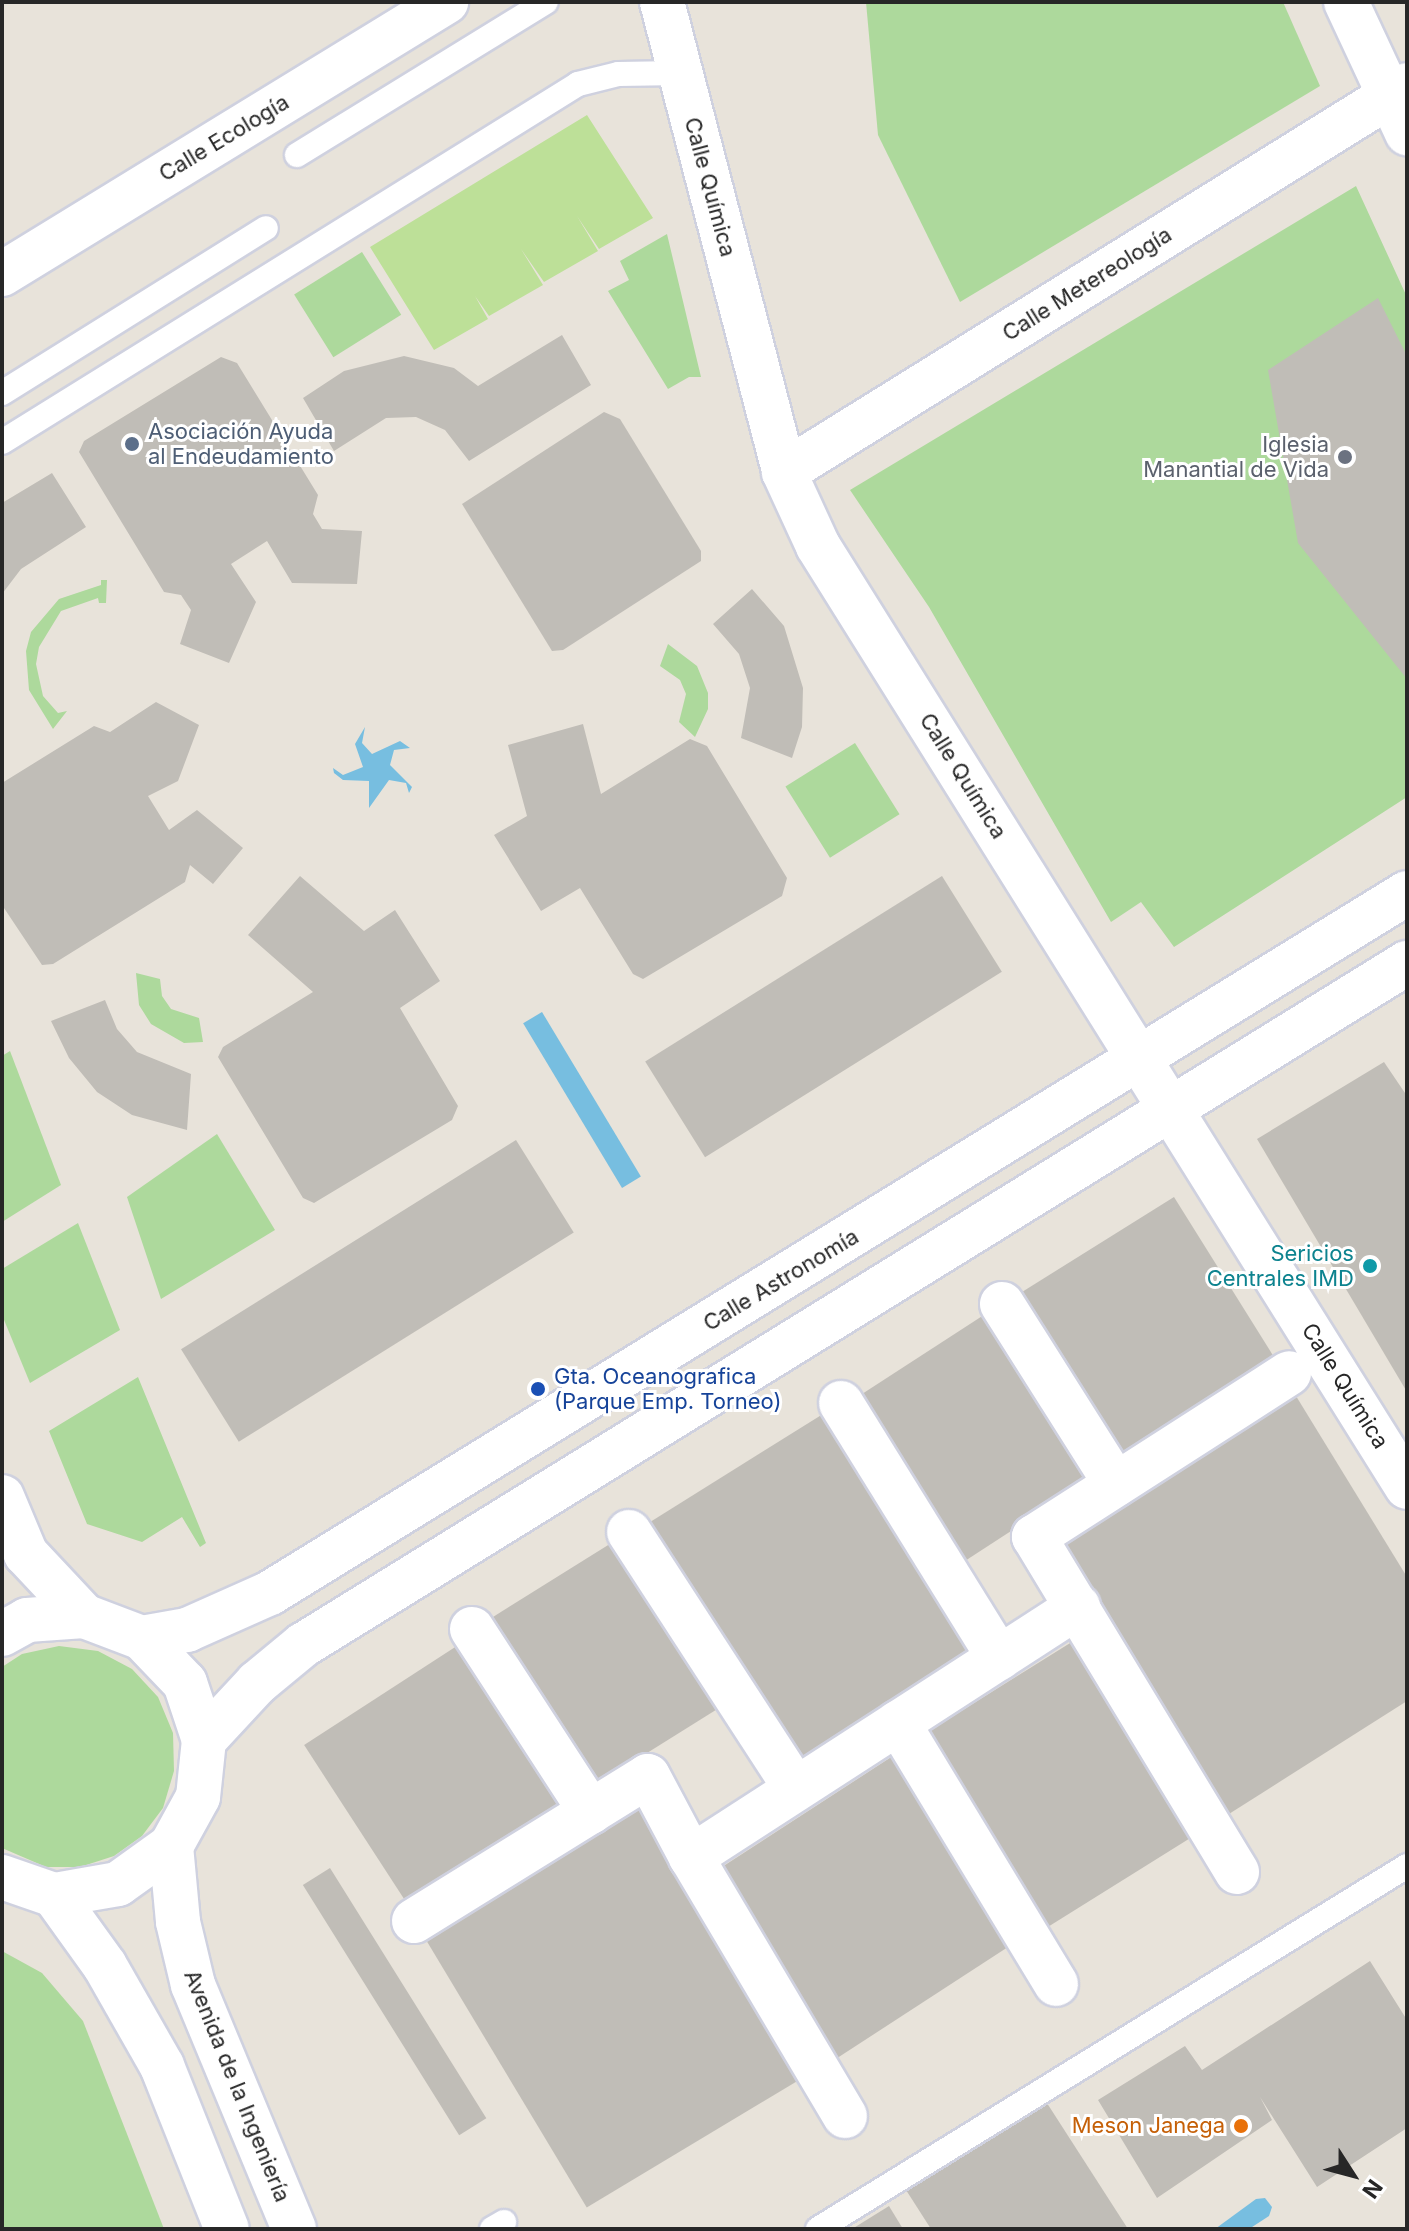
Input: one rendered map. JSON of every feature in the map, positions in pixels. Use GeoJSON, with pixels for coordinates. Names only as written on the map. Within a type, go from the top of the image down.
{"type":"FeatureCollection","features":[{"type":"Feature","properties":{"kind":"street","name":"Calle Ecología"},"geometry":{"type":"LineString","coordinates":[[2,274],[446,2]]}},
{"type":"Feature","properties":{"kind":"street","name":"Calle Química"},"geometry":{"type":"LineString","coordinates":[[662,2],[784,472],[818,546],[1174,1108],[1407,1487]]}},
{"type":"Feature","properties":{"kind":"street"},"geometry":{"type":"LineString","coordinates":[[1346,2],[1401,104]]}},
{"type":"Feature","properties":{"kind":"street","name":"Calle Metereología"},"geometry":{"type":"LineString","coordinates":[[784,472],[1401,104]]}},
{"type":"Feature","properties":{"kind":"street","name":"Calle Astronomía"},"geometry":{"type":"LineString","coordinates":[[142,1638],[187,1630],[270,1593],[1142,1060],[1407,893]]}},
{"type":"Feature","properties":{"kind":"street"},"geometry":{"type":"LineString","coordinates":[[204,1740],[257,1683],[303,1645],[1407,963]]}},
{"type":"Feature","properties":{"kind":"street"},"geometry":{"type":"LineString","coordinates":[[1002,1304],[1116,1484]]}},
{"type":"Feature","properties":{"kind":"street"},"geometry":{"type":"LineString","coordinates":[[1237,1872],[1034,1537],[1289,1373]]}},
{"type":"Feature","properties":{"kind":"street"},"geometry":{"type":"LineString","coordinates":[[841,1403],[999,1658]]}},
{"type":"Feature","properties":{"kind":"street"},"geometry":{"type":"LineString","coordinates":[[2,1497],[26,1554],[84,1616]]}},
{"type":"Feature","properties":{"kind":"street"},"geometry":{"type":"LineString","coordinates":[[629,1532],[796,1789]]}},
{"type":"Feature","properties":{"kind":"street"},"geometry":{"type":"LineString","coordinates":[[691,1857],[1078,1607]]}},
{"type":"Feature","properties":{"kind":"street"},"geometry":{"type":"LineString","coordinates":[[2,1634],[27,1620],[84,1616],[142,1638],[185,1683],[204,1740],[198,1797],[171,1846],[118,1884],[54,1895],[2,1877]]}},
{"type":"Feature","properties":{"kind":"street"},"geometry":{"type":"LineString","coordinates":[[472,1629],[591,1812]]}},
{"type":"Feature","properties":{"kind":"street"},"geometry":{"type":"LineString","coordinates":[[898,1723],[1056,1984]]}},
{"type":"Feature","properties":{"kind":"street"},"geometry":{"type":"LineString","coordinates":[[414,1921],[648,1776],[691,1857],[845,2116]]}},
{"type":"Feature","properties":{"kind":"street","name":"Avenida de la Ingeniería"},"geometry":{"type":"LineString","coordinates":[[171,1846],[178,1922],[193,1985],[294,2229]]}},
{"type":"Feature","properties":{"kind":"street"},"geometry":{"type":"LineString","coordinates":[[54,1895],[105,1966],[162,2066],[227,2229]]}},
{"type":"Feature","properties":{"kind":"lane"},"geometry":{"type":"LineString","coordinates":[[297,155],[546,2]]}},
{"type":"Feature","properties":{"kind":"lane"},"geometry":{"type":"LineString","coordinates":[[2,442],[578,84],[618,74],[680,73]]}},
{"type":"Feature","properties":{"kind":"lane"},"geometry":{"type":"LineString","coordinates":[[2,393],[266,228]]}},
{"type":"Feature","properties":{"kind":"lane"},"geometry":{"type":"LineString","coordinates":[[818,2229],[1407,1866]]}},
{"type":"Feature","properties":{"kind":"green space"},"geometry":{"type":"Polygon","coordinates":[[[866,2],[1283,2],[1320,86],[960,302],[878,135],[866,2]]]}},
{"type":"Feature","properties":{"kind":"green space"},"geometry":{"type":"Polygon","coordinates":[[[587,115],[653,218],[599,249],[577,216],[598,251],[544,282],[521,249],[543,285],[489,316],[475,296],[488,319],[434,350],[370,247],[587,115]]]}},
{"type":"Feature","properties":{"kind":"green space"},"geometry":{"type":"Polygon","coordinates":[[[1356,186],[1407,297],[1407,797],[1174,947],[1141,902],[1111,922],[929,607],[850,490],[1356,186]]]}},
{"type":"Feature","properties":{"kind":"green space"},"geometry":{"type":"Polygon","coordinates":[[[667,234],[701,377],[689,377],[668,389],[608,291],[629,280],[620,261],[667,234]]]}},
{"type":"Feature","properties":{"kind":"green space"},"geometry":{"type":"Polygon","coordinates":[[[362,252],[401,315],[333,357],[294,294],[362,252]]]}},
{"type":"Feature","properties":{"kind":"green space"},"geometry":{"type":"Polygon","coordinates":[[[101,580],[107,580],[106,603],[99,603],[98,598],[61,611],[39,647],[36,664],[43,696],[58,713],[67,711],[53,729],[29,690],[26,651],[31,632],[59,599],[101,585],[101,580]]]}},
{"type":"Feature","properties":{"kind":"green space"},"geometry":{"type":"Polygon","coordinates":[[[668,644],[697,666],[708,693],[708,709],[695,737],[679,722],[686,694],[680,680],[660,666],[668,644]]]}},
{"type":"Feature","properties":{"kind":"green space"},"geometry":{"type":"Polygon","coordinates":[[[855,743],[900,814],[830,858],[785,786],[855,743]]]}},
{"type":"Feature","properties":{"kind":"green space"},"geometry":{"type":"Polygon","coordinates":[[[136,973],[160,979],[162,996],[171,1009],[199,1018],[203,1042],[184,1043],[151,1024],[139,1005],[136,973]]]}},
{"type":"Feature","properties":{"kind":"green space"},"geometry":{"type":"Polygon","coordinates":[[[10,1051],[61,1185],[2,1222],[2,1056],[10,1051]]]}},
{"type":"Feature","properties":{"kind":"green space"},"geometry":{"type":"Polygon","coordinates":[[[217,1134],[275,1230],[161,1299],[127,1197],[217,1134]]]}},
{"type":"Feature","properties":{"kind":"green space"},"geometry":{"type":"Polygon","coordinates":[[[78,1223],[120,1330],[30,1383],[2,1315],[2,1269],[78,1223]]]}},
{"type":"Feature","properties":{"kind":"green space"},"geometry":{"type":"Polygon","coordinates":[[[138,1377],[206,1543],[200,1547],[182,1517],[142,1542],[87,1524],[49,1431],[138,1377]]]}},
{"type":"Feature","properties":{"kind":"green space"},"geometry":{"type":"Polygon","coordinates":[[[59,1646],[98,1651],[132,1669],[158,1697],[173,1733],[174,1771],[163,1808],[142,1836],[114,1856],[80,1867],[46,1867],[2,1848],[2,1667],[22,1654],[59,1646]]]}},
{"type":"Feature","properties":{"kind":"green space"},"geometry":{"type":"Polygon","coordinates":[[[2,1951],[42,1973],[83,2021],[164,2229],[2,2229],[2,1951]]]}},
{"type":"Feature","properties":{"kind":"water"},"geometry":{"type":"Polygon","coordinates":[[[365,727],[362,743],[372,754],[400,741],[410,748],[394,750],[390,765],[412,787],[409,793],[406,783],[389,780],[369,808],[369,781],[343,780],[334,773],[333,768],[343,775],[363,767],[355,744],[365,727]]]}},
{"type":"Feature","properties":{"kind":"water"},"geometry":{"type":"Polygon","coordinates":[[[542,1012],[641,1177],[622,1188],[523,1023],[542,1012]]]}},
{"type":"Feature","properties":{"kind":"water"},"geometry":{"type":"Polygon","coordinates":[[[1265,2198],[1272,2207],[1269,2216],[1249,2229],[1215,2229],[1256,2199],[1265,2198]]]}},
{"type":"Feature","properties":{"kind":"building","name":"Iglesia Manantial de Vida"},"geometry":{"type":"Polygon","coordinates":[[[1378,298],[1407,356],[1407,679],[1298,543],[1268,370],[1378,298]]]}},
{"type":"Feature","properties":{"kind":"building"},"geometry":{"type":"Polygon","coordinates":[[[562,335],[591,385],[469,461],[445,430],[416,417],[386,418],[334,451],[303,398],[344,371],[404,356],[454,368],[478,386],[562,335]]]}},
{"type":"Feature","properties":{"kind":"building"},"geometry":{"type":"Polygon","coordinates":[[[221,357],[237,363],[318,495],[313,514],[322,529],[362,531],[357,584],[292,583],[267,541],[231,564],[256,602],[229,663],[180,644],[191,610],[181,595],[164,592],[79,452],[84,441],[221,357]]]}},
{"type":"Feature","properties":{"kind":"building"},"geometry":{"type":"Polygon","coordinates":[[[604,412],[620,419],[701,551],[701,561],[563,650],[552,651],[462,504],[604,412]]]}},
{"type":"Feature","properties":{"kind":"building"},"geometry":{"type":"Polygon","coordinates":[[[52,473],[86,527],[21,569],[2,594],[2,503],[52,473]]]}},
{"type":"Feature","properties":{"kind":"building"},"geometry":{"type":"Polygon","coordinates":[[[752,589],[784,626],[803,688],[802,727],[792,758],[741,738],[750,688],[739,654],[713,624],[752,589]]]}},
{"type":"Feature","properties":{"kind":"building"},"geometry":{"type":"Polygon","coordinates":[[[156,702],[199,725],[178,781],[148,796],[169,830],[197,810],[243,848],[213,884],[190,865],[185,882],[53,964],[42,965],[2,905],[2,783],[94,726],[110,732],[156,702]]]}},
{"type":"Feature","properties":{"kind":"building"},"geometry":{"type":"Polygon","coordinates":[[[583,724],[601,794],[690,739],[707,746],[787,878],[782,896],[643,979],[633,974],[580,888],[541,911],[494,835],[527,816],[508,745],[583,724]]]}},
{"type":"Feature","properties":{"kind":"building"},"geometry":{"type":"Polygon","coordinates":[[[300,876],[364,931],[395,910],[440,981],[400,1008],[458,1106],[452,1120],[314,1203],[303,1198],[218,1057],[223,1047],[313,992],[248,935],[300,876]]]}},
{"type":"Feature","properties":{"kind":"building"},"geometry":{"type":"Polygon","coordinates":[[[942,876],[1002,972],[705,1157],[645,1061],[942,876]]]}},
{"type":"Feature","properties":{"kind":"building"},"geometry":{"type":"Polygon","coordinates":[[[105,1000],[117,1029],[137,1052],[191,1074],[187,1130],[132,1115],[97,1092],[69,1058],[51,1021],[105,1000]]]}},
{"type":"Feature","properties":{"kind":"building","name":"Sericios Centrales IMD"},"geometry":{"type":"Polygon","coordinates":[[[1384,1062],[1407,1096],[1407,1392],[1257,1139],[1384,1062]]]}},
{"type":"Feature","properties":{"kind":"building"},"geometry":{"type":"Polygon","coordinates":[[[516,1140],[574,1232],[239,1442],[181,1349],[516,1140]]]}},
{"type":"Feature","properties":{"kind":"building"},"geometry":{"type":"Polygon","coordinates":[[[1174,1197],[1275,1359],[1111,1462],[1009,1300],[1174,1197]]]}},
{"type":"Feature","properties":{"kind":"building"},"geometry":{"type":"Polygon","coordinates":[[[990,1311],[1097,1475],[958,1565],[852,1401],[990,1311]]]}},
{"type":"Feature","properties":{"kind":"building"},"geometry":{"type":"Polygon","coordinates":[[[1296,1396],[1407,1577],[1407,1701],[1221,1819],[1052,1546],[1296,1396]]]}},
{"type":"Feature","properties":{"kind":"building"},"geometry":{"type":"Polygon","coordinates":[[[831,1409],[983,1652],[789,1772],[638,1530],[831,1409]]]}},
{"type":"Feature","properties":{"kind":"building"},"geometry":{"type":"Polygon","coordinates":[[[621,1537],[725,1704],[585,1792],[481,1624],[621,1537]]]}},
{"type":"Feature","properties":{"kind":"building"},"geometry":{"type":"Polygon","coordinates":[[[1083,1635],[1204,1829],[1039,1933],[918,1738],[1083,1635]]]}},
{"type":"Feature","properties":{"kind":"building"},"geometry":{"type":"Polygon","coordinates":[[[466,1640],[572,1803],[410,1908],[304,1745],[466,1640]]]}},
{"type":"Feature","properties":{"kind":"building"},"geometry":{"type":"Polygon","coordinates":[[[899,1752],[1020,1939],[833,2060],[712,1873],[899,1752]]]}},
{"type":"Feature","properties":{"kind":"building"},"geometry":{"type":"Polygon","coordinates":[[[640,1801],[805,2076],[587,2207],[421,1932],[640,1801]]]}},
{"type":"Feature","properties":{"kind":"building"},"geometry":{"type":"Polygon","coordinates":[[[330,1868],[486,2118],[459,2135],[303,1885],[330,1868]]]}},
{"type":"Feature","properties":{"kind":"building"},"geometry":{"type":"Polygon","coordinates":[[[1370,1961],[1407,2020],[1407,2128],[1317,2187],[1260,2097],[1272,2120],[1157,2198],[1098,2100],[1185,2046],[1202,2070],[1370,1961]]]}},
{"type":"Feature","properties":{"kind":"building"},"geometry":{"type":"Polygon","coordinates":[[[1045,2100],[1128,2229],[931,2229],[906,2190],[1045,2100]]]}},
{"type":"Feature","properties":{"kind":"building"},"geometry":{"type":"Polygon","coordinates":[[[889,2206],[903,2229],[852,2229],[889,2206]]]}},
{"type":"Feature","properties":{"kind":"place","name":"Asociación Ayuda al Endeudamiento"},"geometry":{"type":"Point","coordinates":[132,444]}},
{"type":"Feature","properties":{"kind":"place","name":"Iglesia Manantial de Vida"},"geometry":{"type":"Point","coordinates":[1345,457]}},
{"type":"Feature","properties":{"kind":"place","name":"Sericios Centrales IMD"},"geometry":{"type":"Point","coordinates":[1370,1266]}},
{"type":"Feature","properties":{"kind":"place","name":"Gta. Oceanografica (Parque Emp. Torneo)"},"geometry":{"type":"Point","coordinates":[538,1389]}},
{"type":"Feature","properties":{"kind":"place","name":"Meson Janega"},"geometry":{"type":"Point","coordinates":[1241,2126]}}]}
